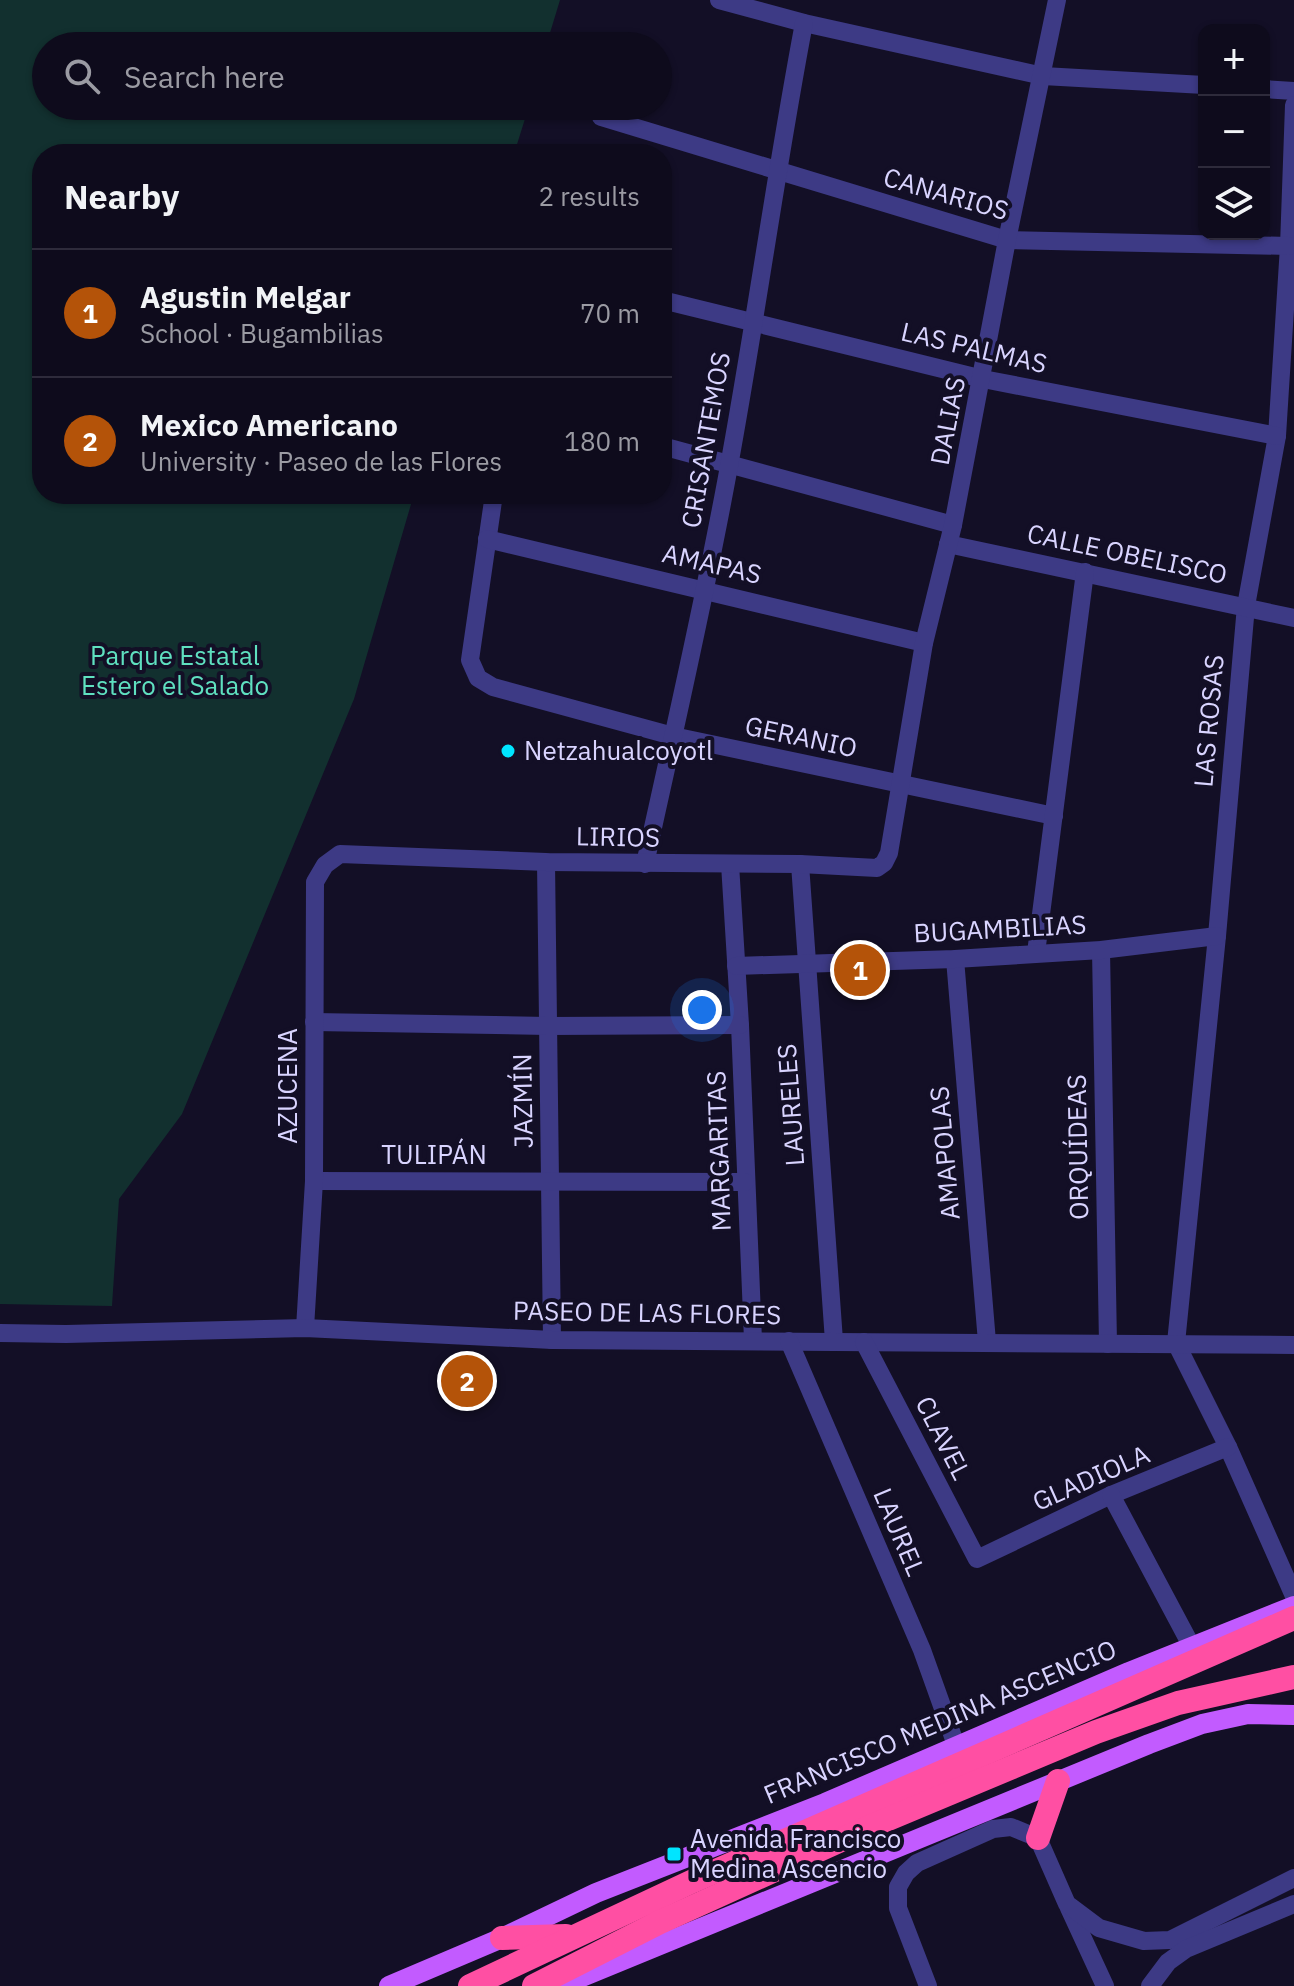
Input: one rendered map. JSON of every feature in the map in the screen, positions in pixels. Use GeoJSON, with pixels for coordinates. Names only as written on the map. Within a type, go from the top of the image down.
{"type":"FeatureCollection","features":[{"type":"Feature","properties":{"kind":"highway","name":"FRANCISCO MEDINA ASCENCIO"},"geometry":{"type":"LineString","coordinates":[[470,1986],[693,1881],[1256,1633],[1294,1620]]}},
{"type":"Feature","properties":{"kind":"highway"},"geometry":{"type":"LineString","coordinates":[[534,1986],[660,1922],[859,1831],[1096,1732],[1178,1703],[1294,1677]]}},
{"type":"Feature","properties":{"kind":"highway"},"geometry":{"type":"LineString","coordinates":[[1038,1838],[1058,1781]]}},
{"type":"Feature","properties":{"kind":"highway"},"geometry":{"type":"LineString","coordinates":[[502,1938],[576,1936]]}},
{"type":"Feature","properties":{"kind":"main road","name":"FRANCISCO MEDINA ASCENCIO"},"geometry":{"type":"LineString","coordinates":[[389,1986],[502,1938],[596,1893],[825,1803],[956,1745],[1294,1606]]}},
{"type":"Feature","properties":{"kind":"main road"},"geometry":{"type":"LineString","coordinates":[[560,1986],[1202,1724],[1248,1714],[1294,1715]]}},
{"type":"Feature","properties":{"kind":"street"},"geometry":{"type":"LineString","coordinates":[[719,0],[804,23],[1043,76],[1198,85]]}},
{"type":"Feature","properties":{"kind":"street","name":"DALIAS"},"geometry":{"type":"LineString","coordinates":[[889,853],[924,643],[951,534],[1057,0]]}},
{"type":"Feature","properties":{"kind":"street","name":"CRISANTEMOS"},"geometry":{"type":"LineString","coordinates":[[645,864],[706,589],[804,23]]}},
{"type":"Feature","properties":{"kind":"street"},"geometry":{"type":"LineString","coordinates":[[1270,89],[1294,91]]}},
{"type":"Feature","properties":{"kind":"street","name":"LAS ROSAS"},"geometry":{"type":"LineString","coordinates":[[1176,1343],[1246,606],[1277,436],[1294,105]]}},
{"type":"Feature","properties":{"kind":"street","name":"CANARIOS"},"geometry":{"type":"LineString","coordinates":[[611,120],[1007,240],[1289,246]]}},
{"type":"Feature","properties":{"kind":"street","name":"LAS PALMAS"},"geometry":{"type":"LineString","coordinates":[[672,302],[983,379],[1277,436]]}},
{"type":"Feature","properties":{"kind":"street","name":"CALLE OBELISCO"},"geometry":{"type":"LineString","coordinates":[[672,449],[1085,572],[1294,618]]}},
{"type":"Feature","properties":{"kind":"street"},"geometry":{"type":"LineString","coordinates":[[487,539],[492,504]]}},
{"type":"Feature","properties":{"kind":"street","name":"AMAPAS"},"geometry":{"type":"LineString","coordinates":[[487,539],[924,643]]}},
{"type":"Feature","properties":{"kind":"street","name":"GERANIO"},"geometry":{"type":"LineString","coordinates":[[487,539],[470,660],[478,678],[493,687],[673,736],[1054,816]]}},
{"type":"Feature","properties":{"kind":"street"},"geometry":{"type":"LineString","coordinates":[[1036,953],[1085,572]]}},
{"type":"Feature","properties":{"kind":"street","name":"LIRIOS"},"geometry":{"type":"LineString","coordinates":[[340,854],[546,862],[800,864],[877,868],[889,853]]}},
{"type":"Feature","properties":{"kind":"street","name":"AZUCENA"},"geometry":{"type":"LineString","coordinates":[[305,1328],[314,1181],[315,882],[325,865],[340,854]]}},
{"type":"Feature","properties":{"kind":"street","name":"JAZMÍN"},"geometry":{"type":"LineString","coordinates":[[546,862],[552,1340]]}},
{"type":"Feature","properties":{"kind":"street","name":"MARGARITAS"},"geometry":{"type":"LineString","coordinates":[[730,864],[753,1340]]}},
{"type":"Feature","properties":{"kind":"street","name":"LAURELES"},"geometry":{"type":"LineString","coordinates":[[800,864],[834,1341]]}},
{"type":"Feature","properties":{"kind":"street","name":"BUGAMBILIAS"},"geometry":{"type":"LineString","coordinates":[[736,966],[955,959],[1101,950],[1217,936]]}},
{"type":"Feature","properties":{"kind":"street","name":"ORQUÍDEAS"},"geometry":{"type":"LineString","coordinates":[[1101,950],[1108,1344]]}},
{"type":"Feature","properties":{"kind":"street","name":"AMAPOLAS"},"geometry":{"type":"LineString","coordinates":[[955,959],[987,1342]]}},
{"type":"Feature","properties":{"kind":"street"},"geometry":{"type":"LineString","coordinates":[[314,1022],[740,1025]]}},
{"type":"Feature","properties":{"kind":"street","name":"TULIPÁN"},"geometry":{"type":"LineString","coordinates":[[314,1181],[745,1182]]}},
{"type":"Feature","properties":{"kind":"street","name":"PASEO DE LAS FLORES"},"geometry":{"type":"LineString","coordinates":[[0,1333],[305,1328],[552,1340],[1294,1345]]}},
{"type":"Feature","properties":{"kind":"street","name":"LAUREL"},"geometry":{"type":"LineString","coordinates":[[789,1341],[922,1650],[956,1745]]}},
{"type":"Feature","properties":{"kind":"street","name":"CLAVEL"},"geometry":{"type":"LineString","coordinates":[[864,1342],[977,1559]]}},
{"type":"Feature","properties":{"kind":"street"},"geometry":{"type":"LineString","coordinates":[[1176,1343],[1228,1447],[1294,1596]]}},
{"type":"Feature","properties":{"kind":"street","name":"GLADIOLA"},"geometry":{"type":"LineString","coordinates":[[977,1559],[1111,1495],[1228,1447]]}},
{"type":"Feature","properties":{"kind":"street"},"geometry":{"type":"LineString","coordinates":[[1111,1495],[1192,1647]]}},
{"type":"Feature","properties":{"kind":"street"},"geometry":{"type":"LineString","coordinates":[[928,1986],[898,1908],[898,1887],[906,1873],[917,1863],[993,1829],[1011,1827],[1038,1838],[1105,1986]]}},
{"type":"Feature","properties":{"kind":"street"},"geometry":{"type":"LineString","coordinates":[[1067,1904],[1110,1933],[1144,1941],[1170,1940],[1294,1878]]}},
{"type":"Feature","properties":{"kind":"street"},"geometry":{"type":"LineString","coordinates":[[1150,1986],[1168,1962],[1186,1949],[1294,1904]]}},
{"type":"Feature","properties":{"kind":"green space","name":"Parque Estatal Estero el Salado"},"geometry":{"type":"Polygon","coordinates":[[[0,0],[560,0],[550,32],[32,32],[32,120],[525,120],[517,144],[32,144],[32,504],[411,504],[354,699],[182,1114],[119,1199],[112,1306],[0,1304],[0,0]]]}},
{"type":"Feature","properties":{"kind":"place","name":"Netzahualcoyotl"},"geometry":{"type":"Point","coordinates":[508,751]}},
{"type":"Feature","properties":{"kind":"place","name":"Agustin Melgar"},"geometry":{"type":"Point","coordinates":[860,970]}},
{"type":"Feature","properties":{"kind":"place","name":"Mexico Americano"},"geometry":{"type":"Point","coordinates":[467,1381]}},
{"type":"Feature","properties":{"kind":"place","name":"Avenida Francisco Medina Ascencio"},"geometry":{"type":"Point","coordinates":[674,1854]}}]}
